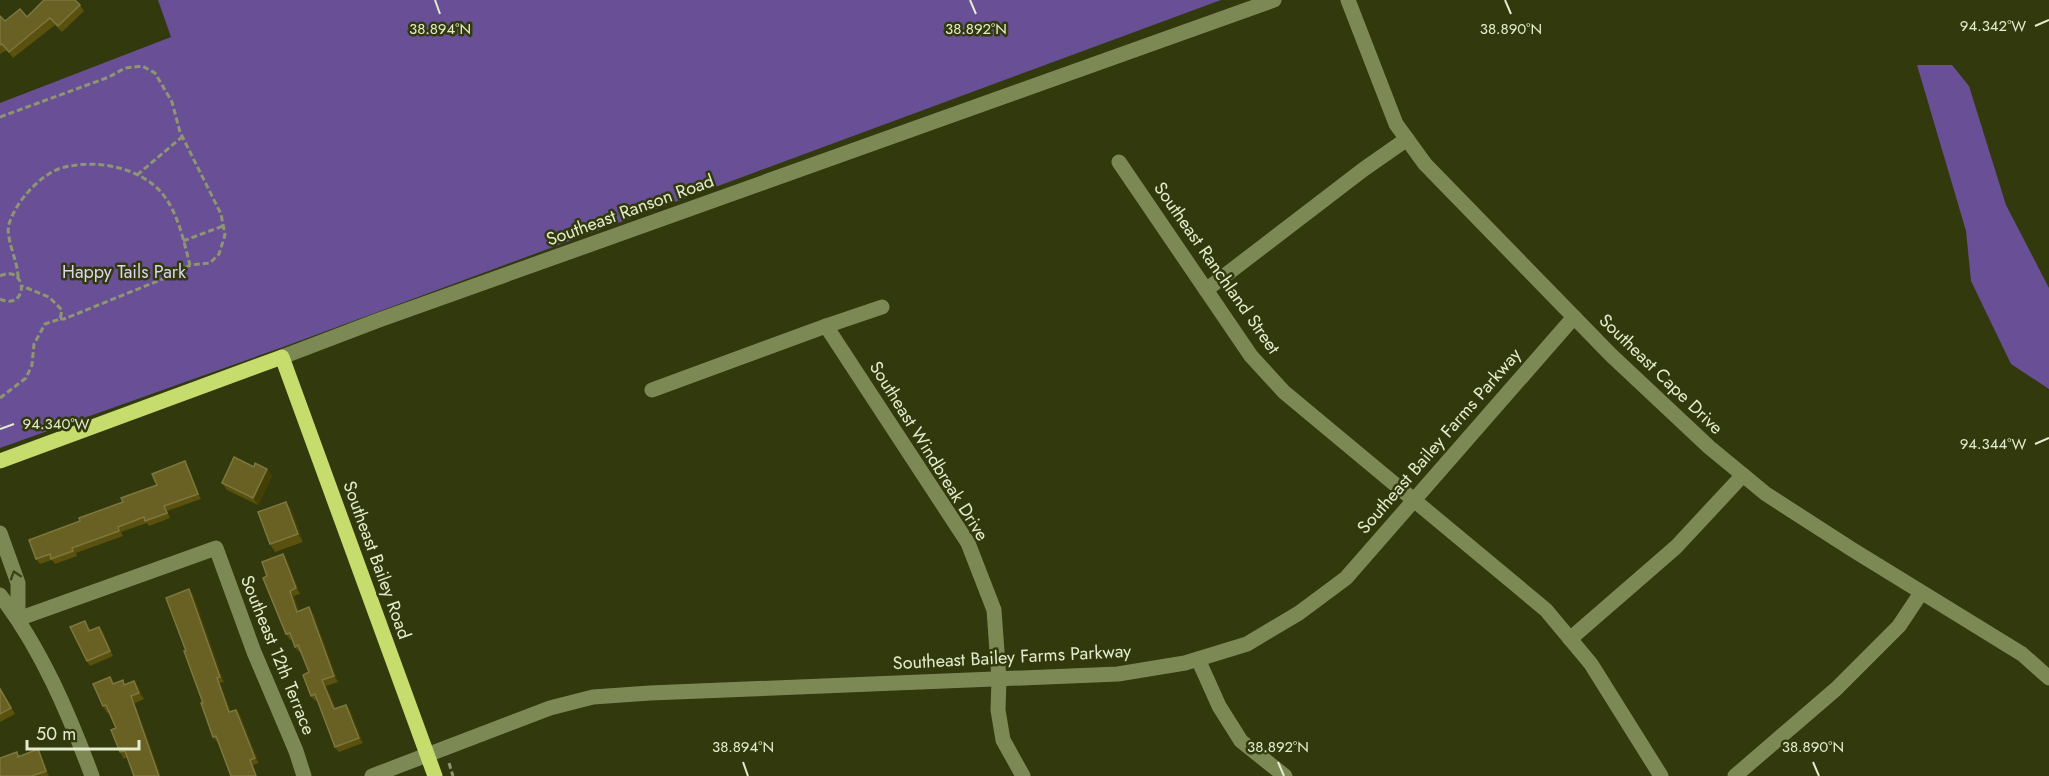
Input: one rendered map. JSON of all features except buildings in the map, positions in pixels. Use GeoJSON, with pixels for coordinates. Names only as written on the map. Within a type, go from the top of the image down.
{"type":"FeatureCollection","features":[{"type":"Feature","properties":{"kind":"main road","name":"Southeast Ranson Road"},"geometry":{"type":"LineString","coordinates":[[0,461],[282,357]]}},
{"type":"Feature","properties":{"kind":"main road","name":"Southeast Bailey Road"},"geometry":{"type":"LineString","coordinates":[[282,357],[435,776]]}},
{"type":"Feature","properties":{"kind":"street","name":"Southeast Ranson Road"},"geometry":{"type":"LineString","coordinates":[[282,357],[390,316],[1274,0]]}},
{"type":"Feature","properties":{"kind":"street","name":"Southeast Cape Drive"},"geometry":{"type":"LineString","coordinates":[[1348,0],[1396,124],[1425,164],[1611,355],[1692,432],[1766,494],[1921,593],[2022,654],[2049,678]]}},
{"type":"Feature","properties":{"kind":"street"},"geometry":{"type":"LineString","coordinates":[[1206,290],[1364,169],[1407,139]]}},
{"type":"Feature","properties":{"kind":"street","name":"Southeast Ranchland Street"},"geometry":{"type":"LineString","coordinates":[[1119,162],[1251,356],[1284,392],[1546,610],[1590,664],[1661,776]]}},
{"type":"Feature","properties":{"kind":"street"},"geometry":{"type":"LineString","coordinates":[[652,390],[882,307]]}},
{"type":"Feature","properties":{"kind":"street","name":"Southeast Bailey Farms Parkway"},"geometry":{"type":"LineString","coordinates":[[372,776],[549,708],[593,697],[1118,674],[1185,663],[1247,644],[1299,614],[1346,578],[1574,317]]}},
{"type":"Feature","properties":{"kind":"street","name":"Southeast Windbreak Drive"},"geometry":{"type":"LineString","coordinates":[[826,326],[968,543],[994,610],[999,679],[998,710],[1003,740],[1023,776]]}},
{"type":"Feature","properties":{"kind":"street"},"geometry":{"type":"LineString","coordinates":[[1570,639],[1676,547],[1743,475]]}},
{"type":"Feature","properties":{"kind":"street"},"geometry":{"type":"LineString","coordinates":[[0,533],[18,583],[18,618]]}},
{"type":"Feature","properties":{"kind":"street","name":"Southeast 12th Terrace"},"geometry":{"type":"LineString","coordinates":[[18,618],[216,548],[254,652],[296,751],[304,776]]}},
{"type":"Feature","properties":{"kind":"street"},"geometry":{"type":"LineString","coordinates":[[1735,776],[1836,689],[1899,626],[1921,593]]}},
{"type":"Feature","properties":{"kind":"street"},"geometry":{"type":"LineString","coordinates":[[0,595],[18,618],[56,690],[92,776]]}},
{"type":"Feature","properties":{"kind":"street"},"geometry":{"type":"LineString","coordinates":[[1198,659],[1219,706],[1241,741],[1285,776]]}},
{"type":"Feature","properties":{"kind":"path"},"geometry":{"type":"LineString","coordinates":[[0,117],[109,77],[125,68],[142,66],[155,73],[172,102],[182,136],[222,214],[225,235],[219,254],[210,263],[190,265],[131,292],[64,319],[45,324],[34,344],[32,365],[26,378],[0,398]]}},
{"type":"Feature","properties":{"kind":"path"},"geometry":{"type":"LineString","coordinates":[[137,175],[182,136]]}},
{"type":"Feature","properties":{"kind":"path"},"geometry":{"type":"LineString","coordinates":[[0,300],[8,302],[16,299],[22,291],[9,225],[19,205],[34,184],[63,167],[100,164],[137,175],[156,187],[174,213],[190,265]]}},
{"type":"Feature","properties":{"kind":"path"},"geometry":{"type":"LineString","coordinates":[[183,241],[224,226]]}},
{"type":"Feature","properties":{"kind":"path"},"geometry":{"type":"LineString","coordinates":[[0,276],[9,274],[18,277]]}},
{"type":"Feature","properties":{"kind":"path"},"geometry":{"type":"LineString","coordinates":[[22,286],[49,297],[62,310],[60,319]]}},
{"type":"Feature","properties":{"kind":"path"},"geometry":{"type":"LineString","coordinates":[[449,763],[453,776]]}},
{"type":"Feature","properties":{"kind":"green space","name":"Happy Tails Park"},"geometry":{"type":"Polygon","coordinates":[[[158,0],[1221,0],[283,347],[0,448],[0,103],[171,37],[158,0]]]}},
{"type":"Feature","properties":{"kind":"green space"},"geometry":{"type":"Polygon","coordinates":[[[1917,65],[1952,65],[1969,86],[2006,205],[2049,288],[2049,389],[2011,364],[1971,281],[1966,231],[1917,65]]]}}]}
